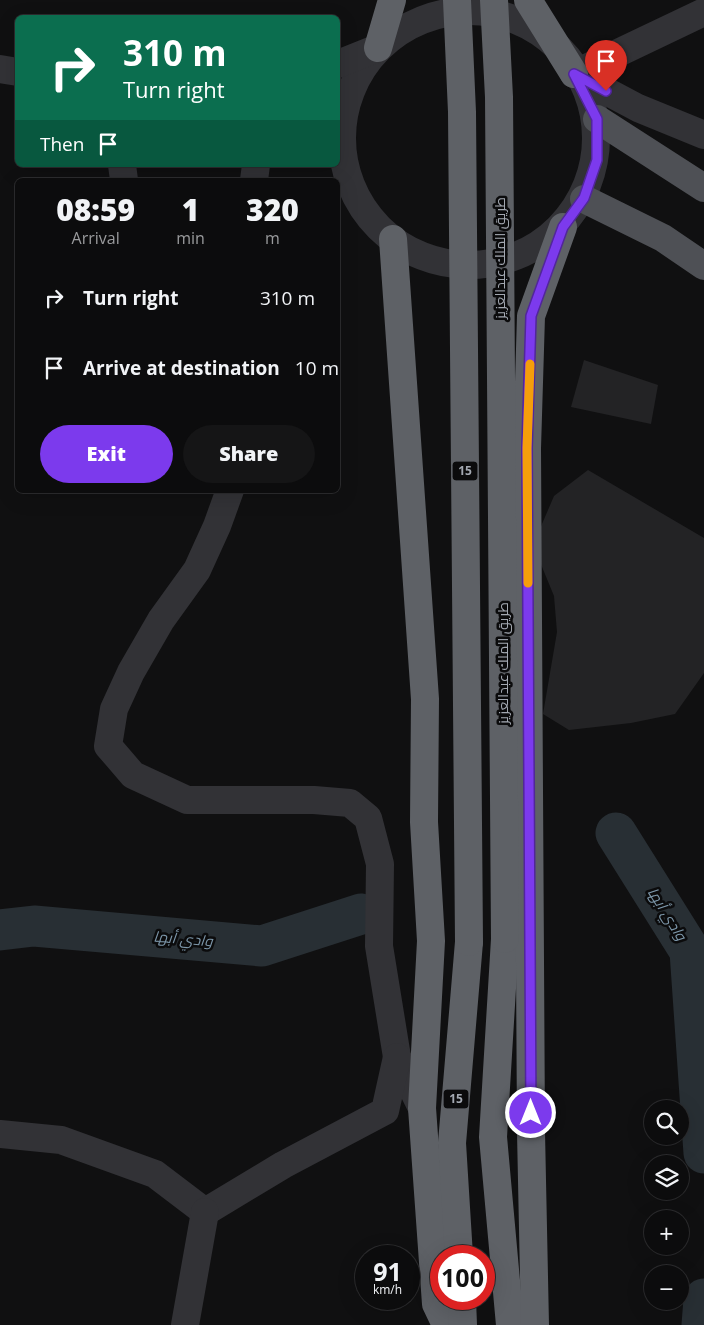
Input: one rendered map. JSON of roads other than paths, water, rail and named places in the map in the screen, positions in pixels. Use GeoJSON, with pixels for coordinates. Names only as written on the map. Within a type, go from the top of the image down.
{"type":"FeatureCollection","features":[{"type":"Feature","properties":{"kind":"highway"},"geometry":{"type":"LineString","coordinates":[[378,48],[392,0]]}},
{"type":"Feature","properties":{"kind":"highway","name":"15"},"geometry":{"type":"LineString","coordinates":[[457,0],[462,112],[469,942],[452,1142],[458,1245]]}},
{"type":"Feature","properties":{"kind":"highway","name":"طريق الملك عبدالعزيز"},"geometry":{"type":"LineString","coordinates":[[494,0],[499,117],[505,939],[493,1137],[510,1325]]}},
{"type":"Feature","properties":{"kind":"highway"},"geometry":{"type":"LineString","coordinates":[[528,0],[574,74]]}},
{"type":"Feature","properties":{"kind":"highway"},"geometry":{"type":"LineString","coordinates":[[535,1325],[531,1122],[527,448],[531,316],[563,227]]}},
{"type":"Feature","properties":{"kind":"highway"},"geometry":{"type":"LineString","coordinates":[[393,239],[425,699],[424,822],[431,941],[422,1108],[436,1304],[446,1325]]}},
{"type":"Feature","properties":{"kind":"highway"},"geometry":{"type":"LineString","coordinates":[[462,1310],[463,1325]]}},
{"type":"Feature","properties":{"kind":"main road"},"geometry":{"type":"LineString","coordinates":[[597,119],[704,188]]}},
{"type":"Feature","properties":{"kind":"main road"},"geometry":{"type":"LineString","coordinates":[[584,198],[663,238],[704,266]]}},
{"type":"Feature","properties":{"kind":"street"},"geometry":{"type":"LineString","coordinates":[[340,63],[378,48],[410,24],[447,12],[487,10],[524,21],[574,74],[597,119],[597,160],[584,198],[563,227],[534,249],[499,262],[462,265],[426,257],[393,239],[367,213],[340,180]]}},
{"type":"Feature","properties":{"kind":"street"},"geometry":{"type":"LineString","coordinates":[[574,74],[704,12]]}},
{"type":"Feature","properties":{"kind":"street"},"geometry":{"type":"LineString","coordinates":[[367,213],[350,181],[342,146],[343,128],[345,110],[357,77],[378,48]]}},
{"type":"Feature","properties":{"kind":"street"},"geometry":{"type":"LineString","coordinates":[[0,69],[15,72]]}},
{"type":"Feature","properties":{"kind":"street"},"geometry":{"type":"LineString","coordinates":[[574,74],[638,108],[704,135]]}},
{"type":"Feature","properties":{"kind":"street"},"geometry":{"type":"LineString","coordinates":[[330,167],[339,178]]}},
{"type":"Feature","properties":{"kind":"street"},"geometry":{"type":"LineString","coordinates":[[229,493],[217,526],[197,570],[161,620],[124,687],[114,709],[108,746],[133,775],[187,800],[314,800],[350,803],[368,818],[380,864],[380,946],[397,1057],[422,1108]]}},
{"type":"Feature","properties":{"kind":"street"},"geometry":{"type":"LineString","coordinates":[[185,1325],[205,1212],[283,1165],[385,1111],[397,1057]]}},
{"type":"Feature","properties":{"kind":"street"},"geometry":{"type":"LineString","coordinates":[[0,1134],[61,1140],[155,1174],[205,1212]]}},
{"type":"Feature","properties":{"kind":"waterway","name":"وادي أبها"},"geometry":{"type":"LineString","coordinates":[[616,833],[690,951],[704,1153]]}},
{"type":"Feature","properties":{"kind":"waterway","name":"وادي أبها"},"geometry":{"type":"LineString","coordinates":[[0,930],[34,926],[262,946],[361,914]]}},
{"type":"Feature","properties":{"kind":"waterway","name":"وادي أبها"},"geometry":{"type":"LineString","coordinates":[[702,1325],[704,1299]]}}]}
